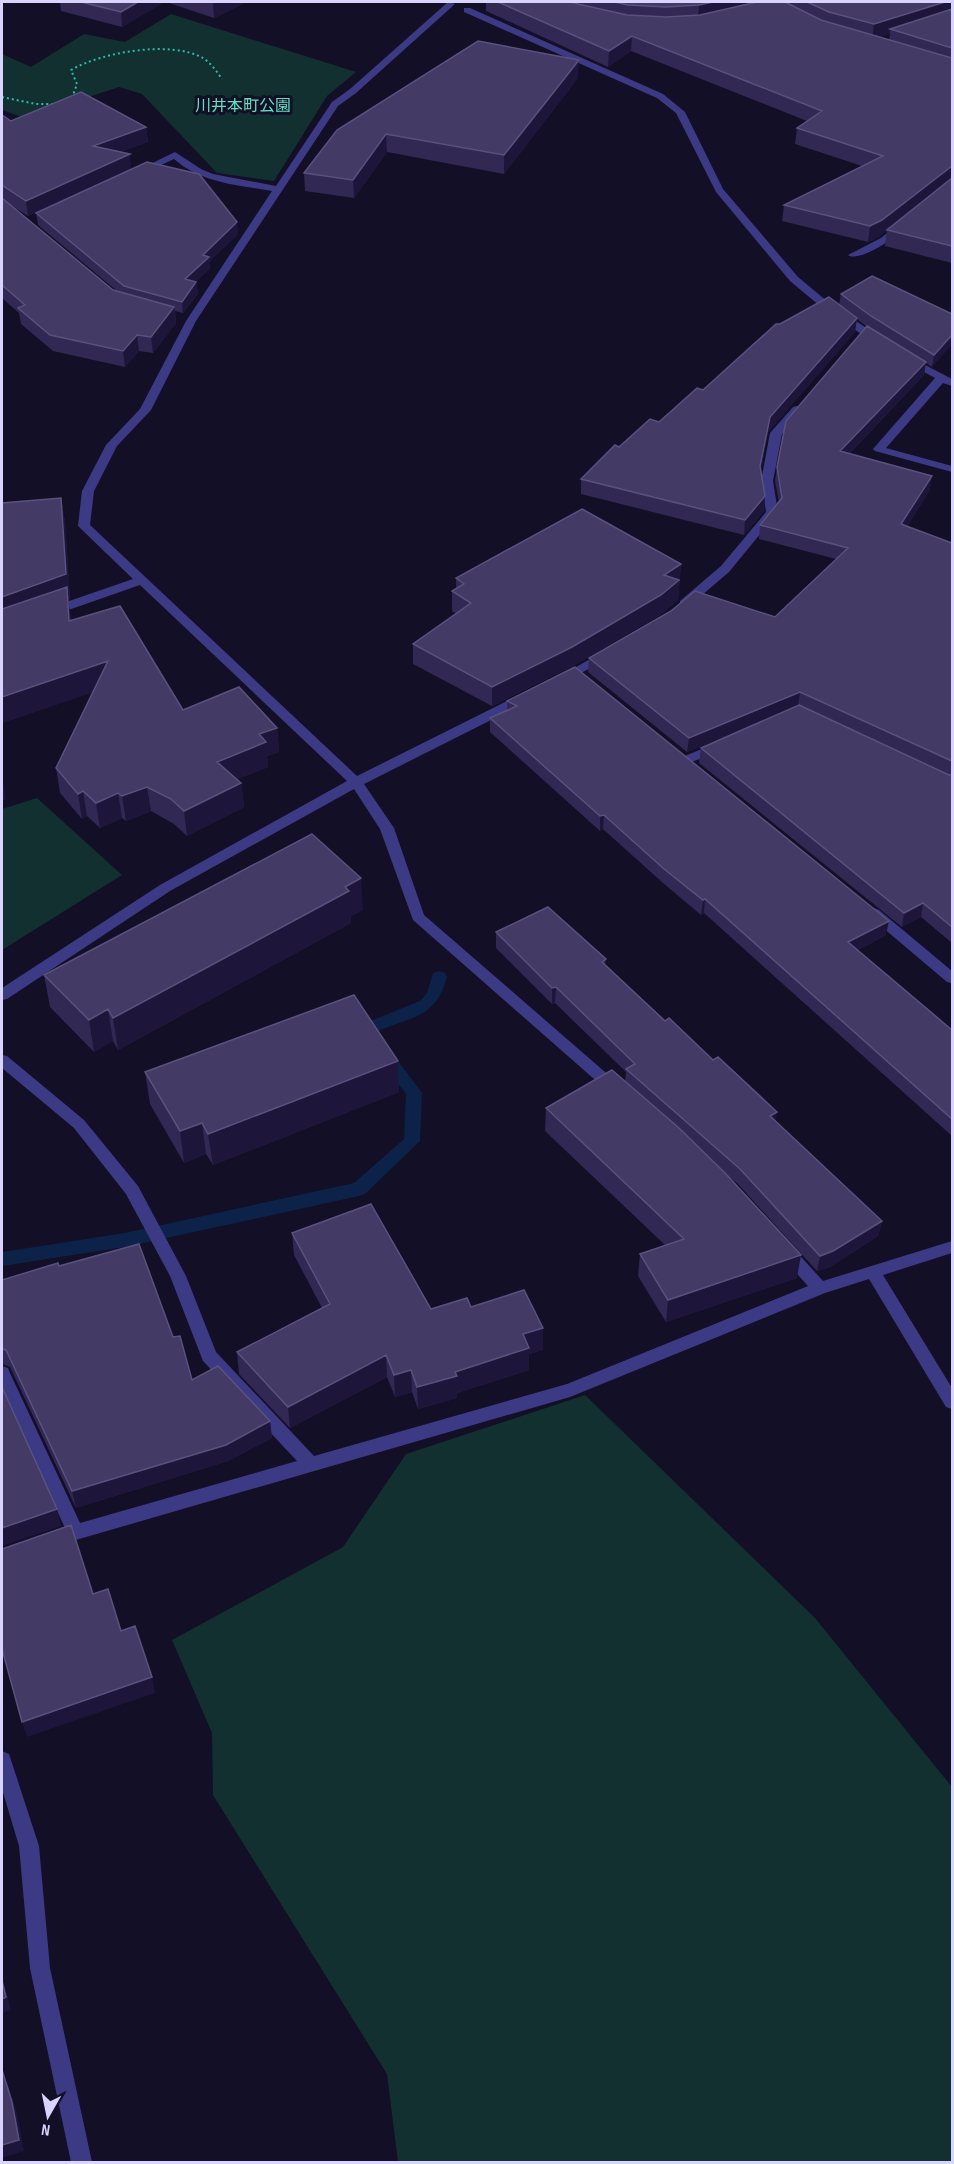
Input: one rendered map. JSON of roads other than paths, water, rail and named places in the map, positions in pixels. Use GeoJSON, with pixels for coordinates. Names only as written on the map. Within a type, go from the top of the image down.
{"type":"FeatureCollection","features":[{"type":"Feature","properties":{"kind":"street"},"geometry":{"type":"LineString","coordinates":[[625,1097],[418,917],[387,828],[356,782],[84,526],[88,491],[112,445],[145,411],[186,319],[279,189],[335,104],[353,91],[448,3],[660,96],[681,112],[719,190],[794,279],[861,337],[897,352],[952,383]]}},
{"type":"Feature","properties":{"kind":"street"},"geometry":{"type":"LineString","coordinates":[[467,10],[483,6]]}},
{"type":"Feature","properties":{"kind":"street"},"geometry":{"type":"LineString","coordinates":[[133,174],[175,155],[185,166],[205,176],[279,189]]}},
{"type":"Feature","properties":{"kind":"street"},"geometry":{"type":"LineString","coordinates":[[853,255],[885,240],[908,222]]}},
{"type":"Feature","properties":{"kind":"street"},"geometry":{"type":"LineString","coordinates":[[941,378],[879,449],[952,469]]}},
{"type":"Feature","properties":{"kind":"street"},"geometry":{"type":"LineString","coordinates":[[674,613],[725,569],[772,512],[766,482],[776,433],[806,400]]}},
{"type":"Feature","properties":{"kind":"street"},"geometry":{"type":"LineString","coordinates":[[34,618],[142,580]]}},
{"type":"Feature","properties":{"kind":"street"},"geometry":{"type":"LineString","coordinates":[[2,995],[165,888],[356,782],[539,690],[580,676],[615,649]]}},
{"type":"Feature","properties":{"kind":"street"},"geometry":{"type":"LineString","coordinates":[[687,761],[731,741]]}},
{"type":"Feature","properties":{"kind":"street"},"geometry":{"type":"LineString","coordinates":[[861,903],[952,978]]}},
{"type":"Feature","properties":{"kind":"street"},"geometry":{"type":"LineString","coordinates":[[2,1060],[79,1124],[132,1190],[178,1276],[209,1356],[311,1465]]}},
{"type":"Feature","properties":{"kind":"street"},"geometry":{"type":"LineString","coordinates":[[775,1239],[820,1288]]}},
{"type":"Feature","properties":{"kind":"street"},"geometry":{"type":"LineString","coordinates":[[44,1542],[75,1531],[570,1390],[820,1288],[952,1247]]}},
{"type":"Feature","properties":{"kind":"street"},"geometry":{"type":"LineString","coordinates":[[874,1272],[952,1402]]}},
{"type":"Feature","properties":{"kind":"street"},"geometry":{"type":"LineString","coordinates":[[2,1373],[75,1531]]}},
{"type":"Feature","properties":{"kind":"street"},"geometry":{"type":"LineString","coordinates":[[2,1760],[29,1846],[40,1968],[82,2163]]}},
{"type":"Feature","properties":{"kind":"waterway"},"geometry":{"type":"LineString","coordinates":[[2,1259],[125,1240],[359,1189],[412,1141],[414,1093],[370,1035],[374,1026],[426,1005],[434,995],[439,977]]}},
{"type":"Feature","properties":{"kind":"park label","name":"川井本町公園"},"geometry":{"type":"Point","coordinates":[243,105]}}]}
